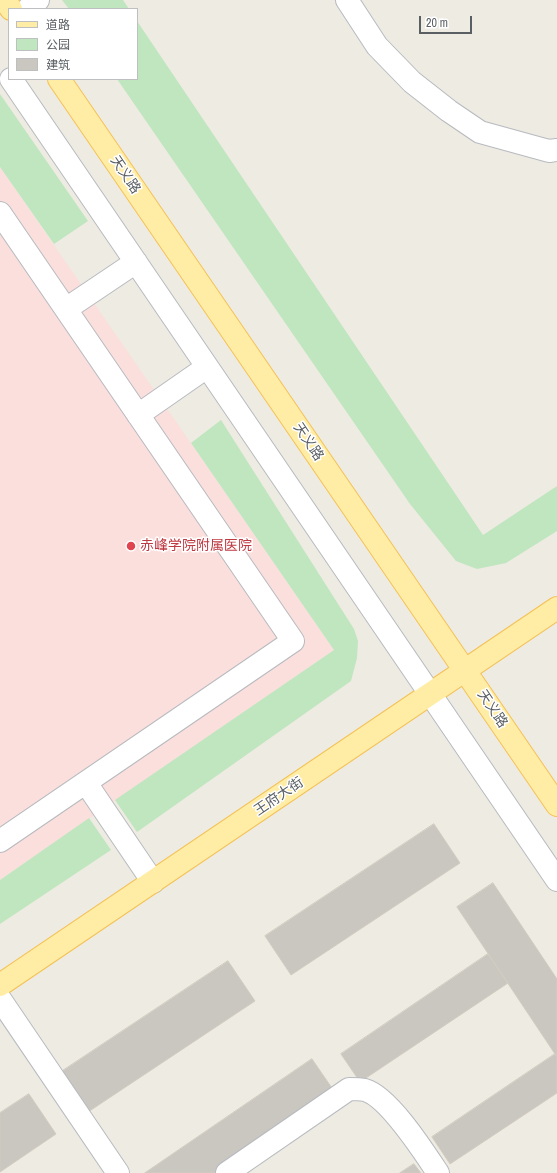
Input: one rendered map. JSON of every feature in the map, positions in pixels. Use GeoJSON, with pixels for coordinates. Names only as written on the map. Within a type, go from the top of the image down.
{"type":"FeatureCollection","features":[{"type":"Feature","properties":{"kind":"main road","name":"天义路"},"geometry":{"type":"LineString","coordinates":[[60,80],[557,804]]}},
{"type":"Feature","properties":{"kind":"main road","name":"王府大街"},"geometry":{"type":"LineString","coordinates":[[0,985],[557,608]]}},
{"type":"Feature","properties":{"kind":"street"},"geometry":{"type":"LineString","coordinates":[[29,8],[38,0]]}},
{"type":"Feature","properties":{"kind":"street"},"geometry":{"type":"LineString","coordinates":[[347,0],[377,46],[412,82],[449,111],[480,132],[549,151],[557,150]]}},
{"type":"Feature","properties":{"kind":"street"},"geometry":{"type":"LineString","coordinates":[[0,63],[8,75]]}},
{"type":"Feature","properties":{"kind":"street"},"geometry":{"type":"LineString","coordinates":[[12,80],[557,880]]}},
{"type":"Feature","properties":{"kind":"street"},"geometry":{"type":"LineString","coordinates":[[0,213],[293,641],[0,842]]}},
{"type":"Feature","properties":{"kind":"street"},"geometry":{"type":"LineString","coordinates":[[66,309],[136,262]]}},
{"type":"Feature","properties":{"kind":"street"},"geometry":{"type":"LineString","coordinates":[[138,415],[207,367]]}},
{"type":"Feature","properties":{"kind":"street"},"geometry":{"type":"LineString","coordinates":[[86,783],[153,882]]}},
{"type":"Feature","properties":{"kind":"street"},"geometry":{"type":"LineString","coordinates":[[0,998],[118,1173]]}},
{"type":"Feature","properties":{"kind":"street"},"geometry":{"type":"LineString","coordinates":[[227,1173],[349,1089],[364,1089],[384,1103],[411,1133],[438,1173]]}},
{"type":"Feature","properties":{"kind":"shaded area","name":"赤峰学院附属医院"},"geometry":{"type":"Polygon","coordinates":[[[0,167],[334,650],[0,880],[0,167]]]}},
{"type":"Feature","properties":{"kind":"green space"},"geometry":{"type":"Polygon","coordinates":[[[62,0],[123,0],[128,8],[68,8],[62,0]]]}},
{"type":"Feature","properties":{"kind":"green space"},"geometry":{"type":"Polygon","coordinates":[[[138,22],[483,535],[557,486],[557,531],[506,563],[477,569],[456,561],[410,504],[118,80],[138,80],[138,22]]]}},
{"type":"Feature","properties":{"kind":"green space"},"geometry":{"type":"Polygon","coordinates":[[[0,94],[88,221],[54,244],[0,167],[0,94]]]}},
{"type":"Feature","properties":{"kind":"green space"},"geometry":{"type":"Polygon","coordinates":[[[221,420],[354,629],[358,641],[357,658],[351,681],[137,832],[115,800],[334,650],[191,443],[221,420]]]}},
{"type":"Feature","properties":{"kind":"green space"},"geometry":{"type":"Polygon","coordinates":[[[89,818],[111,850],[0,924],[0,880],[89,818]]]}},
{"type":"Feature","properties":{"kind":"building"},"geometry":{"type":"Polygon","coordinates":[[[434,824],[460,863],[291,975],[265,936],[434,824]]]}},
{"type":"Feature","properties":{"kind":"building"},"geometry":{"type":"Polygon","coordinates":[[[493,883],[557,979],[557,1057],[457,907],[493,883]]]}},
{"type":"Feature","properties":{"kind":"building"},"geometry":{"type":"Polygon","coordinates":[[[488,954],[508,983],[360,1082],[341,1054],[488,954]]]}},
{"type":"Feature","properties":{"kind":"building"},"geometry":{"type":"Polygon","coordinates":[[[228,961],[255,1001],[88,1112],[61,1072],[228,961]]]}},
{"type":"Feature","properties":{"kind":"building"},"geometry":{"type":"Polygon","coordinates":[[[555,1054],[557,1057],[557,1093],[450,1164],[432,1137],[555,1054]]]}},
{"type":"Feature","properties":{"kind":"building"},"geometry":{"type":"Polygon","coordinates":[[[312,1059],[334,1091],[214,1173],[145,1173],[312,1059]]]}},
{"type":"Feature","properties":{"kind":"building"},"geometry":{"type":"Polygon","coordinates":[[[29,1094],[56,1134],[0,1172],[0,1113],[29,1094]]]}},
{"type":"Feature","properties":{"kind":"building"},"geometry":{"type":"Polygon","coordinates":[[[414,1164],[421,1173],[400,1173],[414,1164]]]}},
{"type":"Feature","properties":{"kind":"place","name":"赤峰学院附属医院"},"geometry":{"type":"Point","coordinates":[131,546]}}]}
